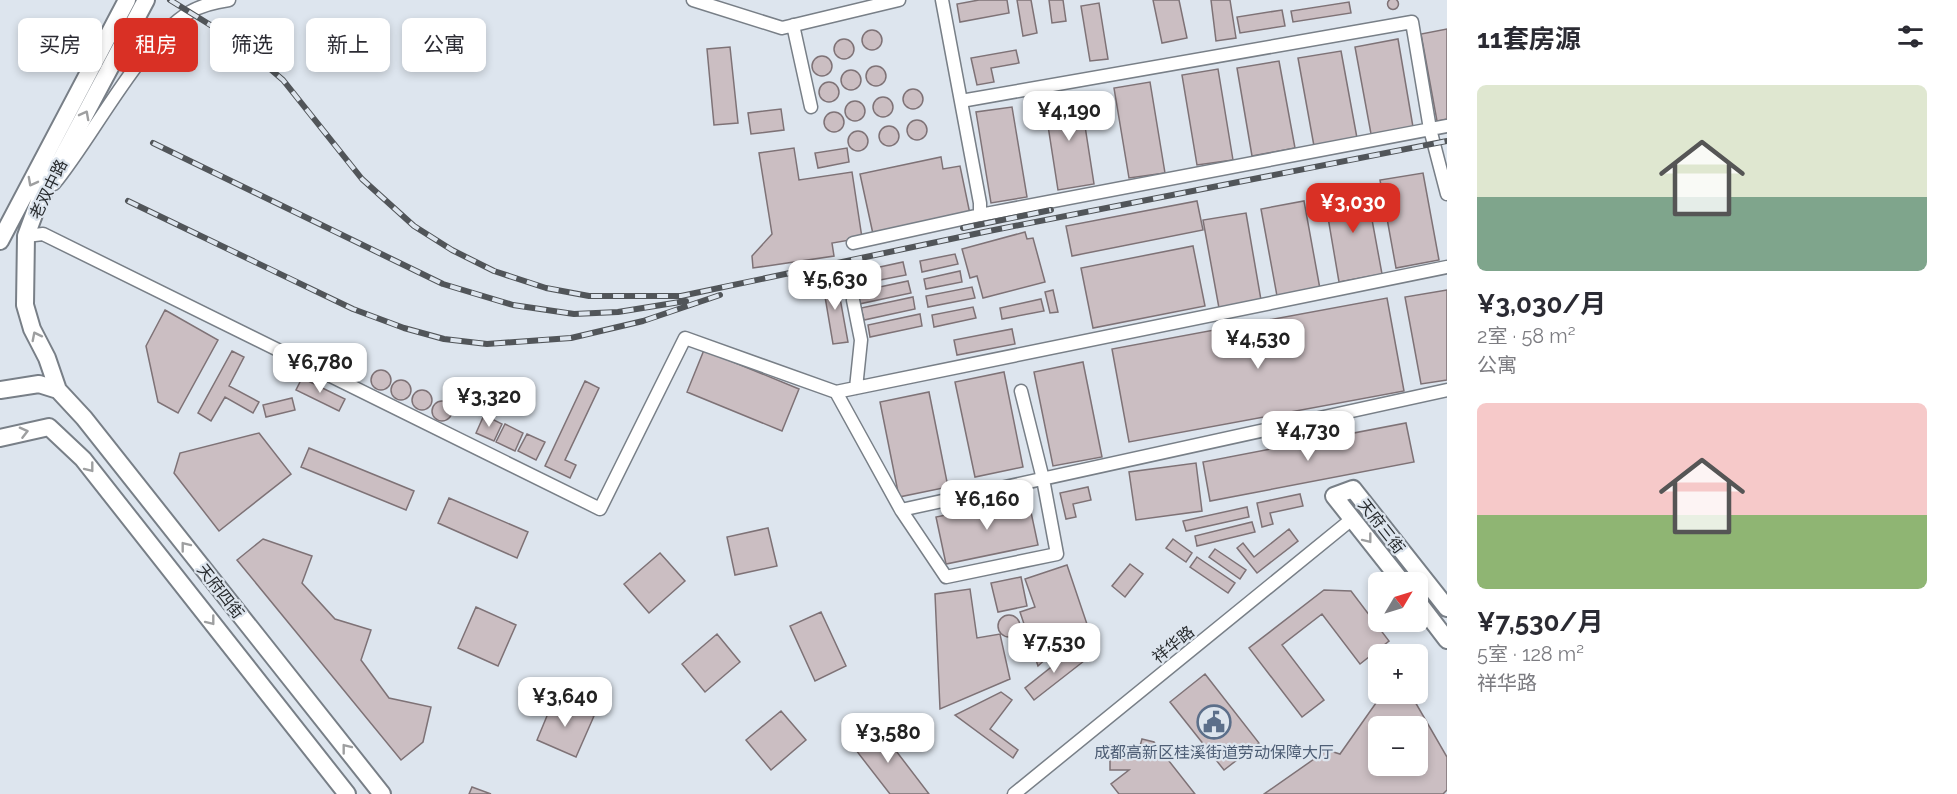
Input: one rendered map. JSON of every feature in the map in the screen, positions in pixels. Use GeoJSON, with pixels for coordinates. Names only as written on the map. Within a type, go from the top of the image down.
{"type":"FeatureCollection","features":[{"type":"Feature","properties":{"kind":"main road","name":"老双中路"},"geometry":{"type":"LineString","coordinates":[[0,241],[127,0]]}},
{"type":"Feature","properties":{"kind":"main road","name":"老双中路"},"geometry":{"type":"LineString","coordinates":[[58,390],[47,358],[32,329],[25,305],[26,236],[39,201],[146,0]]}},
{"type":"Feature","properties":{"kind":"main road"},"geometry":{"type":"LineString","coordinates":[[0,390],[39,384],[58,390]]}},
{"type":"Feature","properties":{"kind":"main road","name":"天府四街"},"geometry":{"type":"LineString","coordinates":[[58,390],[84,418],[382,794]]}},
{"type":"Feature","properties":{"kind":"main road","name":"天府四街"},"geometry":{"type":"LineString","coordinates":[[0,438],[49,427],[83,459],[347,794]]}},
{"type":"Feature","properties":{"kind":"main road","name":"天府三街"},"geometry":{"type":"LineString","coordinates":[[1394,572],[1334,496],[1353,489],[1447,609]]}},
{"type":"Feature","properties":{"kind":"main road"},"geometry":{"type":"LineString","coordinates":[[1428,615],[1447,640]]}},
{"type":"Feature","properties":{"kind":"street"},"geometry":{"type":"LineString","coordinates":[[39,201],[75,158],[149,51],[177,21],[209,3],[229,0]]}},
{"type":"Feature","properties":{"kind":"street"},"geometry":{"type":"LineString","coordinates":[[693,0],[782,28],[899,0]]}},
{"type":"Feature","properties":{"kind":"street"},"geometry":{"type":"LineString","coordinates":[[942,0],[980,203],[980,215]]}},
{"type":"Feature","properties":{"kind":"street"},"geometry":{"type":"LineString","coordinates":[[961,101],[1412,22],[1430,129],[1447,194]]}},
{"type":"Feature","properties":{"kind":"street"},"geometry":{"type":"LineString","coordinates":[[793,25],[811,107]]}},
{"type":"Feature","properties":{"kind":"street"},"geometry":{"type":"LineString","coordinates":[[853,243],[980,215],[1447,126]]}},
{"type":"Feature","properties":{"kind":"street"},"geometry":{"type":"LineString","coordinates":[[26,236],[43,234],[600,509],[685,338],[836,392],[1447,267]]}},
{"type":"Feature","properties":{"kind":"street"},"geometry":{"type":"LineString","coordinates":[[853,300],[861,340],[856,388]]}},
{"type":"Feature","properties":{"kind":"street"},"geometry":{"type":"LineString","coordinates":[[901,510],[1447,390]]}},
{"type":"Feature","properties":{"kind":"street"},"geometry":{"type":"LineString","coordinates":[[836,392],[901,510],[946,577],[1057,554],[1043,479],[1022,391]]}},
{"type":"Feature","properties":{"kind":"street","name":"祥华路"},"geometry":{"type":"LineString","coordinates":[[1021,792],[1352,519]]}},
{"type":"Feature","properties":{"kind":"building"},"geometry":{"type":"Polygon","coordinates":[[[1393,-1],[1397,0],[1397,8],[1393,9],[1389,8],[1388,4],[1389,0],[1393,-1]]]}},
{"type":"Feature","properties":{"kind":"building"},"geometry":{"type":"Polygon","coordinates":[[[979,0],[1007,0],[1009,13],[960,22],[957,4],[979,0]]]}},
{"type":"Feature","properties":{"kind":"building"},"geometry":{"type":"Polygon","coordinates":[[[1017,0],[1031,0],[1037,33],[1023,36],[1017,0]]]}},
{"type":"Feature","properties":{"kind":"building"},"geometry":{"type":"Polygon","coordinates":[[[1049,0],[1063,0],[1066,21],[1052,23],[1049,0]]]}},
{"type":"Feature","properties":{"kind":"building"},"geometry":{"type":"Polygon","coordinates":[[[1153,0],[1179,0],[1187,38],[1162,43],[1153,0]]]}},
{"type":"Feature","properties":{"kind":"building"},"geometry":{"type":"Polygon","coordinates":[[[1211,0],[1230,0],[1236,38],[1216,41],[1211,0]]]}},
{"type":"Feature","properties":{"kind":"building"},"geometry":{"type":"Polygon","coordinates":[[[1349,2],[1351,13],[1293,22],[1291,11],[1349,2]]]}},
{"type":"Feature","properties":{"kind":"building"},"geometry":{"type":"Polygon","coordinates":[[[1099,3],[1108,59],[1090,61],[1081,6],[1099,3]]]}},
{"type":"Feature","properties":{"kind":"building"},"geometry":{"type":"Polygon","coordinates":[[[1282,10],[1285,26],[1240,33],[1237,17],[1282,10]]]}},
{"type":"Feature","properties":{"kind":"building"},"geometry":{"type":"Polygon","coordinates":[[[1447,29],[1447,119],[1437,121],[1421,34],[1447,29]]]}},
{"type":"Feature","properties":{"kind":"building"},"geometry":{"type":"Polygon","coordinates":[[[872,30],[879,33],[882,40],[879,47],[872,50],[865,47],[862,40],[865,33],[872,30]]]}},
{"type":"Feature","properties":{"kind":"building"},"geometry":{"type":"Polygon","coordinates":[[[844,39],[851,42],[854,49],[851,56],[844,59],[837,56],[834,49],[837,42],[844,39]]]}},
{"type":"Feature","properties":{"kind":"building"},"geometry":{"type":"Polygon","coordinates":[[[1398,39],[1413,127],[1371,134],[1355,47],[1398,39]]]}},
{"type":"Feature","properties":{"kind":"building"},"geometry":{"type":"Polygon","coordinates":[[[730,47],[738,123],[714,125],[707,49],[730,47]]]}},
{"type":"Feature","properties":{"kind":"building"},"geometry":{"type":"Polygon","coordinates":[[[1016,50],[1019,63],[991,68],[994,82],[977,85],[971,58],[1016,50]]]}},
{"type":"Feature","properties":{"kind":"building"},"geometry":{"type":"Polygon","coordinates":[[[1341,51],[1357,138],[1314,146],[1298,58],[1341,51]]]}},
{"type":"Feature","properties":{"kind":"building"},"geometry":{"type":"Polygon","coordinates":[[[822,56],[829,59],[832,66],[829,73],[822,76],[815,73],[812,66],[815,59],[822,56]]]}},
{"type":"Feature","properties":{"kind":"building"},"geometry":{"type":"Polygon","coordinates":[[[1279,61],[1295,148],[1252,156],[1237,68],[1279,61]]]}},
{"type":"Feature","properties":{"kind":"building"},"geometry":{"type":"Polygon","coordinates":[[[876,66],[883,69],[886,76],[883,83],[876,86],[869,83],[866,76],[869,69],[876,66]]]}},
{"type":"Feature","properties":{"kind":"building"},"geometry":{"type":"Polygon","coordinates":[[[1218,69],[1233,160],[1197,165],[1182,75],[1218,69]]]}},
{"type":"Feature","properties":{"kind":"building"},"geometry":{"type":"Polygon","coordinates":[[[851,70],[858,73],[861,80],[858,87],[851,90],[844,87],[841,80],[844,73],[851,70]]]}},
{"type":"Feature","properties":{"kind":"building"},"geometry":{"type":"Polygon","coordinates":[[[829,82],[836,85],[839,92],[836,99],[829,102],[822,99],[819,92],[822,85],[829,82]]]}},
{"type":"Feature","properties":{"kind":"building"},"geometry":{"type":"Polygon","coordinates":[[[1150,82],[1165,173],[1129,178],[1114,88],[1150,82]]]}},
{"type":"Feature","properties":{"kind":"building"},"geometry":{"type":"Polygon","coordinates":[[[913,89],[920,92],[923,99],[920,106],[913,109],[906,106],[903,99],[906,92],[913,89]]]}},
{"type":"Feature","properties":{"kind":"building"},"geometry":{"type":"Polygon","coordinates":[[[1080,94],[1094,184],[1058,190],[1044,100],[1080,94]]]}},
{"type":"Feature","properties":{"kind":"building"},"geometry":{"type":"Polygon","coordinates":[[[883,97],[890,100],[893,107],[890,114],[883,117],[876,114],[873,107],[876,100],[883,97]]]}},
{"type":"Feature","properties":{"kind":"building"},"geometry":{"type":"Polygon","coordinates":[[[855,101],[862,104],[865,111],[862,118],[855,121],[848,118],[845,111],[848,104],[855,101]]]}},
{"type":"Feature","properties":{"kind":"building"},"geometry":{"type":"Polygon","coordinates":[[[1012,107],[1027,197],[991,203],[976,112],[1012,107]]]}},
{"type":"Feature","properties":{"kind":"building"},"geometry":{"type":"Polygon","coordinates":[[[781,109],[784,130],[751,134],[748,113],[781,109]]]}},
{"type":"Feature","properties":{"kind":"building"},"geometry":{"type":"Polygon","coordinates":[[[834,112],[841,115],[844,122],[841,129],[834,132],[827,129],[824,122],[827,115],[834,112]]]}},
{"type":"Feature","properties":{"kind":"building"},"geometry":{"type":"Polygon","coordinates":[[[917,120],[924,123],[927,130],[924,137],[917,140],[910,137],[907,130],[910,123],[917,120]]]}},
{"type":"Feature","properties":{"kind":"building"},"geometry":{"type":"Polygon","coordinates":[[[889,126],[896,129],[899,136],[896,143],[889,146],[882,143],[879,136],[882,129],[889,126]]]}},
{"type":"Feature","properties":{"kind":"building"},"geometry":{"type":"Polygon","coordinates":[[[858,131],[865,134],[868,141],[865,148],[858,151],[851,148],[848,141],[851,134],[858,131]]]}},
{"type":"Feature","properties":{"kind":"building"},"geometry":{"type":"Polygon","coordinates":[[[794,148],[799,180],[852,172],[862,238],[832,243],[834,256],[753,268],[752,256],[772,234],[759,153],[794,148]]]}},
{"type":"Feature","properties":{"kind":"building"},"geometry":{"type":"Polygon","coordinates":[[[847,148],[849,162],[818,168],[815,153],[847,148]]]}},
{"type":"Feature","properties":{"kind":"building"},"geometry":{"type":"Polygon","coordinates":[[[941,157],[943,169],[960,166],[970,214],[873,234],[860,174],[941,157]]]}},
{"type":"Feature","properties":{"kind":"building"},"geometry":{"type":"Polygon","coordinates":[[[1423,173],[1439,260],[1396,268],[1380,180],[1423,173]]]}},
{"type":"Feature","properties":{"kind":"building"},"geometry":{"type":"Polygon","coordinates":[[[1366,187],[1382,274],[1339,282],[1324,194],[1366,187]]]}},
{"type":"Feature","properties":{"kind":"building"},"geometry":{"type":"Polygon","coordinates":[[[1197,201],[1203,230],[1072,256],[1066,226],[1197,201]]]}},
{"type":"Feature","properties":{"kind":"building"},"geometry":{"type":"Polygon","coordinates":[[[1304,201],[1320,289],[1277,296],[1261,209],[1304,201]]]}},
{"type":"Feature","properties":{"kind":"building"},"geometry":{"type":"Polygon","coordinates":[[[1246,213],[1261,300],[1219,308],[1203,220],[1246,213]]]}},
{"type":"Feature","properties":{"kind":"building"},"geometry":{"type":"Polygon","coordinates":[[[1025,232],[1027,239],[1033,238],[1045,282],[983,298],[977,276],[970,278],[962,249],[1025,232]]]}},
{"type":"Feature","properties":{"kind":"building"},"geometry":{"type":"Polygon","coordinates":[[[1193,246],[1205,306],[1093,328],[1081,268],[1193,246]]]}},
{"type":"Feature","properties":{"kind":"building"},"geometry":{"type":"Polygon","coordinates":[[[955,254],[958,264],[922,272],[920,261],[955,254]]]}},
{"type":"Feature","properties":{"kind":"building"},"geometry":{"type":"Polygon","coordinates":[[[903,262],[906,275],[854,285],[852,273],[903,262]]]}},
{"type":"Feature","properties":{"kind":"building"},"geometry":{"type":"Polygon","coordinates":[[[960,271],[962,282],[926,289],[924,279],[960,271]]]}},
{"type":"Feature","properties":{"kind":"building"},"geometry":{"type":"Polygon","coordinates":[[[836,276],[848,342],[833,344],[822,279],[836,276]]]}},
{"type":"Feature","properties":{"kind":"building"},"geometry":{"type":"Polygon","coordinates":[[[908,281],[911,293],[859,304],[856,292],[908,281]]]}},
{"type":"Feature","properties":{"kind":"building"},"geometry":{"type":"Polygon","coordinates":[[[972,287],[975,298],[928,307],[926,296],[972,287]]]}},
{"type":"Feature","properties":{"kind":"building"},"geometry":{"type":"Polygon","coordinates":[[[1053,290],[1058,312],[1050,313],[1045,292],[1053,290]]]}},
{"type":"Feature","properties":{"kind":"building"},"geometry":{"type":"Polygon","coordinates":[[[1447,290],[1447,380],[1421,384],[1405,297],[1447,290]]]}},
{"type":"Feature","properties":{"kind":"building"},"geometry":{"type":"Polygon","coordinates":[[[913,297],[915,309],[864,320],[861,308],[913,297]]]}},
{"type":"Feature","properties":{"kind":"building"},"geometry":{"type":"Polygon","coordinates":[[[1387,298],[1404,391],[1129,442],[1112,349],[1387,298]]]}},
{"type":"Feature","properties":{"kind":"building"},"geometry":{"type":"Polygon","coordinates":[[[1041,299],[1044,311],[1002,319],[1000,308],[1041,299]]]}},
{"type":"Feature","properties":{"kind":"building"},"geometry":{"type":"Polygon","coordinates":[[[973,307],[976,318],[934,327],[932,315],[973,307]]]}},
{"type":"Feature","properties":{"kind":"building"},"geometry":{"type":"Polygon","coordinates":[[[165,310],[218,340],[178,413],[158,402],[146,346],[165,310]]]}},
{"type":"Feature","properties":{"kind":"building"},"geometry":{"type":"Polygon","coordinates":[[[920,314],[922,326],[870,337],[868,325],[920,314]]]}},
{"type":"Feature","properties":{"kind":"building"},"geometry":{"type":"Polygon","coordinates":[[[1012,329],[1015,344],[957,355],[954,340],[1012,329]]]}},
{"type":"Feature","properties":{"kind":"building"},"geometry":{"type":"Polygon","coordinates":[[[704,350],[799,389],[782,431],[687,392],[704,350]]]}},
{"type":"Feature","properties":{"kind":"building"},"geometry":{"type":"Polygon","coordinates":[[[232,351],[244,357],[229,386],[259,402],[253,413],[225,397],[211,421],[198,413],[232,351]]]}},
{"type":"Feature","properties":{"kind":"building"},"geometry":{"type":"Polygon","coordinates":[[[1083,362],[1102,457],[1053,466],[1034,372],[1083,362]]]}},
{"type":"Feature","properties":{"kind":"building"},"geometry":{"type":"Polygon","coordinates":[[[381,370],[388,373],[391,380],[388,387],[381,390],[374,387],[371,380],[374,373],[381,370]]]}},
{"type":"Feature","properties":{"kind":"building"},"geometry":{"type":"Polygon","coordinates":[[[1004,372],[1023,467],[975,477],[955,382],[1004,372]]]}},
{"type":"Feature","properties":{"kind":"building"},"geometry":{"type":"Polygon","coordinates":[[[302,378],[345,399],[339,411],[296,390],[302,378]]]}},
{"type":"Feature","properties":{"kind":"building"},"geometry":{"type":"Polygon","coordinates":[[[401,380],[408,383],[411,390],[408,397],[401,400],[394,397],[391,390],[394,383],[401,380]]]}},
{"type":"Feature","properties":{"kind":"building"},"geometry":{"type":"Polygon","coordinates":[[[585,381],[599,388],[565,460],[576,465],[570,478],[545,466],[585,381]]]}},
{"type":"Feature","properties":{"kind":"building"},"geometry":{"type":"Polygon","coordinates":[[[422,390],[429,393],[432,400],[429,407],[422,410],[415,407],[412,400],[415,393],[422,390]]]}},
{"type":"Feature","properties":{"kind":"building"},"geometry":{"type":"Polygon","coordinates":[[[929,392],[948,487],[899,497],[880,402],[929,392]]]}},
{"type":"Feature","properties":{"kind":"building"},"geometry":{"type":"Polygon","coordinates":[[[292,398],[295,410],[266,417],[263,405],[292,398]]]}},
{"type":"Feature","properties":{"kind":"building"},"geometry":{"type":"Polygon","coordinates":[[[442,401],[449,404],[452,411],[449,418],[442,421],[435,418],[432,411],[435,404],[442,401]]]}},
{"type":"Feature","properties":{"kind":"building"},"geometry":{"type":"Polygon","coordinates":[[[484,415],[502,424],[494,441],[476,433],[484,415]]]}},
{"type":"Feature","properties":{"kind":"building"},"geometry":{"type":"Polygon","coordinates":[[[1406,423],[1414,462],[1210,501],[1203,462],[1406,423]]]}},
{"type":"Feature","properties":{"kind":"building"},"geometry":{"type":"Polygon","coordinates":[[[505,424],[523,433],[515,451],[496,442],[505,424]]]}},
{"type":"Feature","properties":{"kind":"building"},"geometry":{"type":"Polygon","coordinates":[[[259,433],[291,474],[219,531],[174,473],[180,453],[259,433]]]}},
{"type":"Feature","properties":{"kind":"building"},"geometry":{"type":"Polygon","coordinates":[[[527,434],[545,442],[536,460],[518,451],[527,434]]]}},
{"type":"Feature","properties":{"kind":"building"},"geometry":{"type":"Polygon","coordinates":[[[309,448],[414,491],[406,510],[301,467],[309,448]]]}},
{"type":"Feature","properties":{"kind":"building"},"geometry":{"type":"Polygon","coordinates":[[[1196,463],[1202,511],[1136,520],[1129,472],[1196,463]]]}},
{"type":"Feature","properties":{"kind":"building"},"geometry":{"type":"Polygon","coordinates":[[[1088,487],[1091,500],[1073,504],[1076,517],[1066,519],[1060,493],[1088,487]]]}},
{"type":"Feature","properties":{"kind":"building"},"geometry":{"type":"Polygon","coordinates":[[[1300,494],[1303,506],[1270,513],[1273,524],[1262,527],[1257,503],[1300,494]]]}},
{"type":"Feature","properties":{"kind":"building"},"geometry":{"type":"Polygon","coordinates":[[[449,498],[528,532],[517,558],[438,523],[449,498]]]}},
{"type":"Feature","properties":{"kind":"building"},"geometry":{"type":"Polygon","coordinates":[[[1028,498],[1038,545],[946,564],[936,517],[1028,498]]]}},
{"type":"Feature","properties":{"kind":"building"},"geometry":{"type":"Polygon","coordinates":[[[1247,507],[1249,517],[1186,531],[1183,521],[1247,507]]]}},
{"type":"Feature","properties":{"kind":"building"},"geometry":{"type":"Polygon","coordinates":[[[1252,522],[1255,532],[1197,546],[1195,536],[1252,522]]]}},
{"type":"Feature","properties":{"kind":"building"},"geometry":{"type":"Polygon","coordinates":[[[768,528],[777,566],[735,575],[727,537],[768,528]]]}},
{"type":"Feature","properties":{"kind":"building"},"geometry":{"type":"Polygon","coordinates":[[[1289,529],[1298,541],[1257,573],[1237,548],[1243,543],[1254,557],[1289,529]]]}},
{"type":"Feature","properties":{"kind":"building"},"geometry":{"type":"Polygon","coordinates":[[[263,539],[312,556],[302,583],[335,619],[371,630],[361,660],[389,698],[431,707],[423,742],[401,760],[237,560],[263,539]]]}},
{"type":"Feature","properties":{"kind":"building"},"geometry":{"type":"Polygon","coordinates":[[[1173,539],[1192,553],[1186,562],[1166,548],[1173,539]]]}},
{"type":"Feature","properties":{"kind":"building"},"geometry":{"type":"Polygon","coordinates":[[[1215,549],[1246,570],[1240,579],[1209,557],[1215,549]]]}},
{"type":"Feature","properties":{"kind":"building"},"geometry":{"type":"Polygon","coordinates":[[[660,553],[685,581],[649,613],[624,584],[660,553]]]}},
{"type":"Feature","properties":{"kind":"building"},"geometry":{"type":"Polygon","coordinates":[[[1197,557],[1235,583],[1228,593],[1190,567],[1197,557]]]}},
{"type":"Feature","properties":{"kind":"building"},"geometry":{"type":"Polygon","coordinates":[[[1130,564],[1143,574],[1125,597],[1112,586],[1130,564]]]}},
{"type":"Feature","properties":{"kind":"building"},"geometry":{"type":"Polygon","coordinates":[[[1067,565],[1091,636],[1059,647],[1038,666],[1020,612],[1035,607],[1025,579],[1067,565]]]}},
{"type":"Feature","properties":{"kind":"building"},"geometry":{"type":"Polygon","coordinates":[[[1021,577],[1027,606],[998,612],[991,583],[1021,577]]]}},
{"type":"Feature","properties":{"kind":"building"},"geometry":{"type":"Polygon","coordinates":[[[970,589],[977,638],[1000,634],[1010,679],[940,709],[935,594],[970,589]]]}},
{"type":"Feature","properties":{"kind":"building"},"geometry":{"type":"Polygon","coordinates":[[[1324,590],[1351,591],[1368,613],[1368,632],[1382,632],[1389,641],[1385,644],[1368,644],[1368,658],[1360,664],[1322,614],[1282,645],[1324,700],[1302,717],[1249,648],[1324,590]]]}},
{"type":"Feature","properties":{"kind":"building"},"geometry":{"type":"Polygon","coordinates":[[[476,607],[516,625],[498,666],[458,648],[476,607]]]}},
{"type":"Feature","properties":{"kind":"building"},"geometry":{"type":"Polygon","coordinates":[[[821,612],[846,666],[815,681],[790,626],[821,612]]]}},
{"type":"Feature","properties":{"kind":"building"},"geometry":{"type":"Polygon","coordinates":[[[1009,615],[1017,618],[1020,626],[1017,634],[1009,637],[1001,634],[998,626],[1001,618],[1009,615]]]}},
{"type":"Feature","properties":{"kind":"building"},"geometry":{"type":"Polygon","coordinates":[[[717,634],[740,662],[705,692],[682,664],[717,634]]]}},
{"type":"Feature","properties":{"kind":"building"},"geometry":{"type":"Polygon","coordinates":[[[1074,649],[1084,661],[1034,700],[1025,688],[1074,649]]]}},
{"type":"Feature","properties":{"kind":"building","name":"成都高新区桂溪街道劳动保障大厅"},"geometry":{"type":"Polygon","coordinates":[[[1205,674],[1259,743],[1224,770],[1170,702],[1205,674]]]}},
{"type":"Feature","properties":{"kind":"building"},"geometry":{"type":"Polygon","coordinates":[[[1001,692],[1012,700],[990,729],[1018,750],[1013,758],[955,715],[1001,692]]]}},
{"type":"Feature","properties":{"kind":"building"},"geometry":{"type":"Polygon","coordinates":[[[554,699],[594,716],[576,757],[537,740],[554,699]]]}},
{"type":"Feature","properties":{"kind":"building"},"geometry":{"type":"Polygon","coordinates":[[[1375,704],[1416,704],[1423,716],[1368,716],[1368,776],[1428,776],[1428,724],[1447,757],[1447,790],[1443,794],[1264,794],[1327,750],[1340,754],[1375,704]]]}},
{"type":"Feature","properties":{"kind":"building"},"geometry":{"type":"Polygon","coordinates":[[[781,711],[806,740],[771,770],[746,740],[781,711]]]}},
{"type":"Feature","properties":{"kind":"building"},"geometry":{"type":"Polygon","coordinates":[[[877,726],[929,794],[890,794],[852,745],[877,726]]]}},
{"type":"Feature","properties":{"kind":"building"},"geometry":{"type":"Polygon","coordinates":[[[1142,739],[1154,742],[1195,794],[1119,794],[1111,784],[1129,770],[1110,770],[1110,745],[1138,753],[1142,739]]]}},
{"type":"Feature","properties":{"kind":"building"},"geometry":{"type":"Polygon","coordinates":[[[472,787],[491,794],[469,794],[472,787]]]}},
{"type":"Feature","properties":{"kind":"railway"},"geometry":{"type":"LineString","coordinates":[[170,0],[241,44],[283,80],[362,179],[414,226],[452,250],[494,271],[546,288],[589,296],[681,296],[984,232],[1447,141]]}},
{"type":"Feature","properties":{"kind":"railway"},"geometry":{"type":"LineString","coordinates":[[153,143],[443,284],[513,305],[574,314],[618,312],[686,301]]}},
{"type":"Feature","properties":{"kind":"railway"},"geometry":{"type":"LineString","coordinates":[[128,201],[353,309],[404,328],[444,339],[487,344],[571,338],[643,321],[720,295]]}},
{"type":"Feature","properties":{"kind":"railway"},"geometry":{"type":"LineString","coordinates":[[963,228],[1051,210]]}},
{"type":"Feature","properties":{"kind":"place","name":"成都高新区桂溪街道劳动保障大厅"},"geometry":{"type":"Point","coordinates":[1214,722]}}]}
